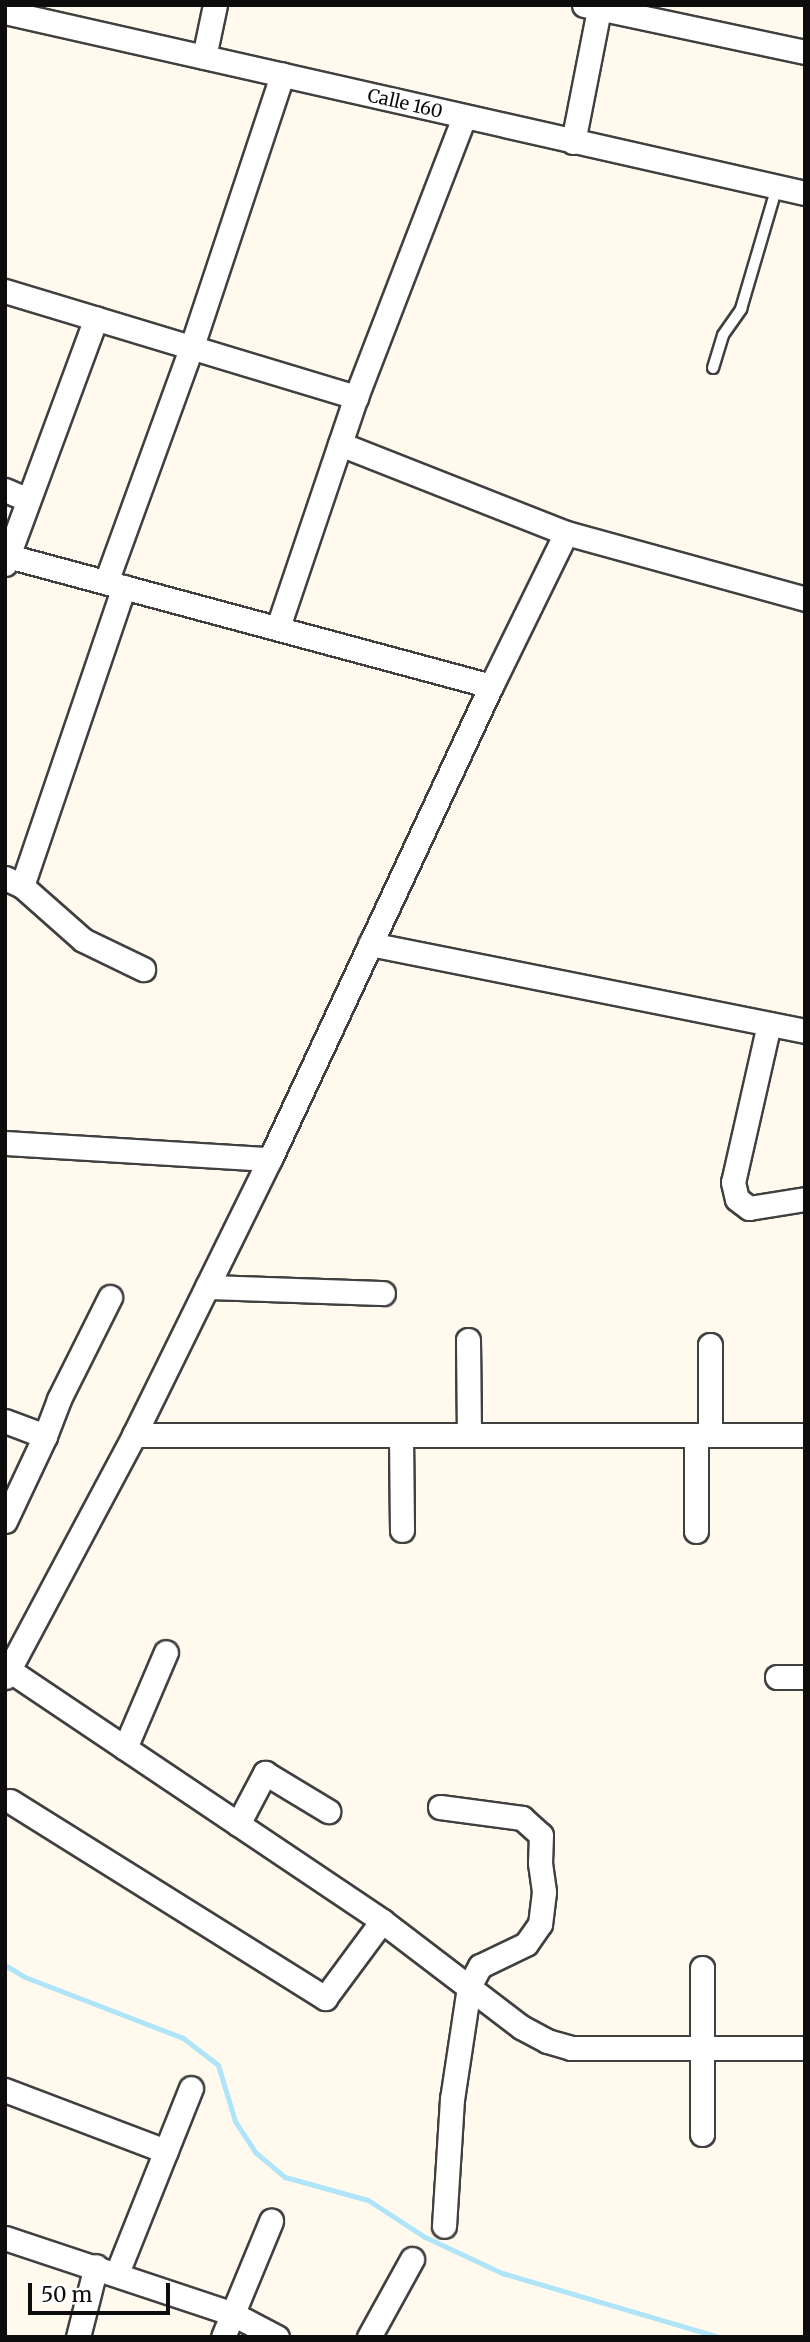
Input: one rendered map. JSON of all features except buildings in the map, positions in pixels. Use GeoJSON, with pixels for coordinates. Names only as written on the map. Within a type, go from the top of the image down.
{"type":"FeatureCollection","features":[{"type":"Feature","properties":{"kind":"street"},"geometry":{"type":"LineString","coordinates":[[204,57],[215,5]]}},
{"type":"Feature","properties":{"kind":"street"},"geometry":{"type":"LineString","coordinates":[[573,142],[591,7],[651,11],[805,51]]}},
{"type":"Feature","properties":{"kind":"street","name":"Calle 160"},"geometry":{"type":"LineString","coordinates":[[5,12],[805,193]]}},
{"type":"Feature","properties":{"kind":"street"},"geometry":{"type":"LineString","coordinates":[[143,969],[83,940],[14,882],[115,585],[282,75]]}},
{"type":"Feature","properties":{"kind":"street"},"geometry":{"type":"LineString","coordinates":[[278,627],[356,397],[464,117]]}},
{"type":"Feature","properties":{"kind":"street"},"geometry":{"type":"LineString","coordinates":[[5,291],[356,397]]}},
{"type":"Feature","properties":{"kind":"street"},"geometry":{"type":"LineString","coordinates":[[96,318],[7,560],[278,627],[491,686]]}},
{"type":"Feature","properties":{"kind":"street"},"geometry":{"type":"LineString","coordinates":[[340,444],[566,533],[805,599]]}},
{"type":"Feature","properties":{"kind":"street"},"geometry":{"type":"LineString","coordinates":[[5,490],[27,500]]}},
{"type":"Feature","properties":{"kind":"street"},"geometry":{"type":"LineString","coordinates":[[566,533],[491,686],[270,1159],[134,1436],[7,1674],[125,1748],[382,1921],[521,2027],[547,2041],[570,2048],[805,2048]]}},
{"type":"Feature","properties":{"kind":"street"},"geometry":{"type":"LineString","coordinates":[[370,944],[805,1031]]}},
{"type":"Feature","properties":{"kind":"street"},"geometry":{"type":"LineString","coordinates":[[769,1024],[733,1182],[737,1199],[749,1208],[805,1199]]}},
{"type":"Feature","properties":{"kind":"street"},"geometry":{"type":"LineString","coordinates":[[5,1143],[270,1159]]}},
{"type":"Feature","properties":{"kind":"street"},"geometry":{"type":"LineString","coordinates":[[207,1287],[383,1293]]}},
{"type":"Feature","properties":{"kind":"street"},"geometry":{"type":"LineString","coordinates":[[5,1521],[45,1436],[59,1399],[110,1297]]}},
{"type":"Feature","properties":{"kind":"street"},"geometry":{"type":"LineString","coordinates":[[468,1340],[469,1435]]}},
{"type":"Feature","properties":{"kind":"street"},"geometry":{"type":"LineString","coordinates":[[696,1531],[710,1345]]}},
{"type":"Feature","properties":{"kind":"street"},"geometry":{"type":"LineString","coordinates":[[5,1421],[45,1436]]}},
{"type":"Feature","properties":{"kind":"street"},"geometry":{"type":"LineString","coordinates":[[401,1435],[402,1530]]}},
{"type":"Feature","properties":{"kind":"street"},"geometry":{"type":"LineString","coordinates":[[134,1436],[805,1435]]}},
{"type":"Feature","properties":{"kind":"street"},"geometry":{"type":"LineString","coordinates":[[125,1748],[166,1651]]}},
{"type":"Feature","properties":{"kind":"street"},"geometry":{"type":"LineString","coordinates":[[777,1676],[805,1677]]}},
{"type":"Feature","properties":{"kind":"street"},"geometry":{"type":"LineString","coordinates":[[238,1824],[265,1773],[328,1811]]}},
{"type":"Feature","properties":{"kind":"street"},"geometry":{"type":"LineString","coordinates":[[10,1801],[325,1998],[382,1921]]}},
{"type":"Feature","properties":{"kind":"street"},"geometry":{"type":"LineString","coordinates":[[440,1807],[522,1818],[541,1835],[540,1863],[544,1892],[540,1924],[526,1944],[480,1966],[470,1987],[452,2099],[444,2226]]}},
{"type":"Feature","properties":{"kind":"street"},"geometry":{"type":"LineString","coordinates":[[702,1968],[702,2134]]}},
{"type":"Feature","properties":{"kind":"street"},"geometry":{"type":"LineString","coordinates":[[78,2337],[107,2269],[166,2151],[191,2088]]}},
{"type":"Feature","properties":{"kind":"street"},"geometry":{"type":"LineString","coordinates":[[5,2090],[166,2151]]}},
{"type":"Feature","properties":{"kind":"street"},"geometry":{"type":"LineString","coordinates":[[223,2337],[271,2221]]}},
{"type":"Feature","properties":{"kind":"street"},"geometry":{"type":"LineString","coordinates":[[5,2238],[107,2269],[231,2313],[277,2337]]}},
{"type":"Feature","properties":{"kind":"street"},"geometry":{"type":"LineString","coordinates":[[369,2337],[412,2259]]}},
{"type":"Feature","properties":{"kind":"lane"},"geometry":{"type":"LineString","coordinates":[[713,368],[723,335],[741,309],[777,187]]}},
{"type":"Feature","properties":{"kind":"waterway"},"geometry":{"type":"LineString","coordinates":[[5,1965],[25,1977],[183,2038],[218,2065],[235,2121],[255,2152],[285,2177],[368,2200],[425,2237],[502,2273],[719,2337]]}}]}
